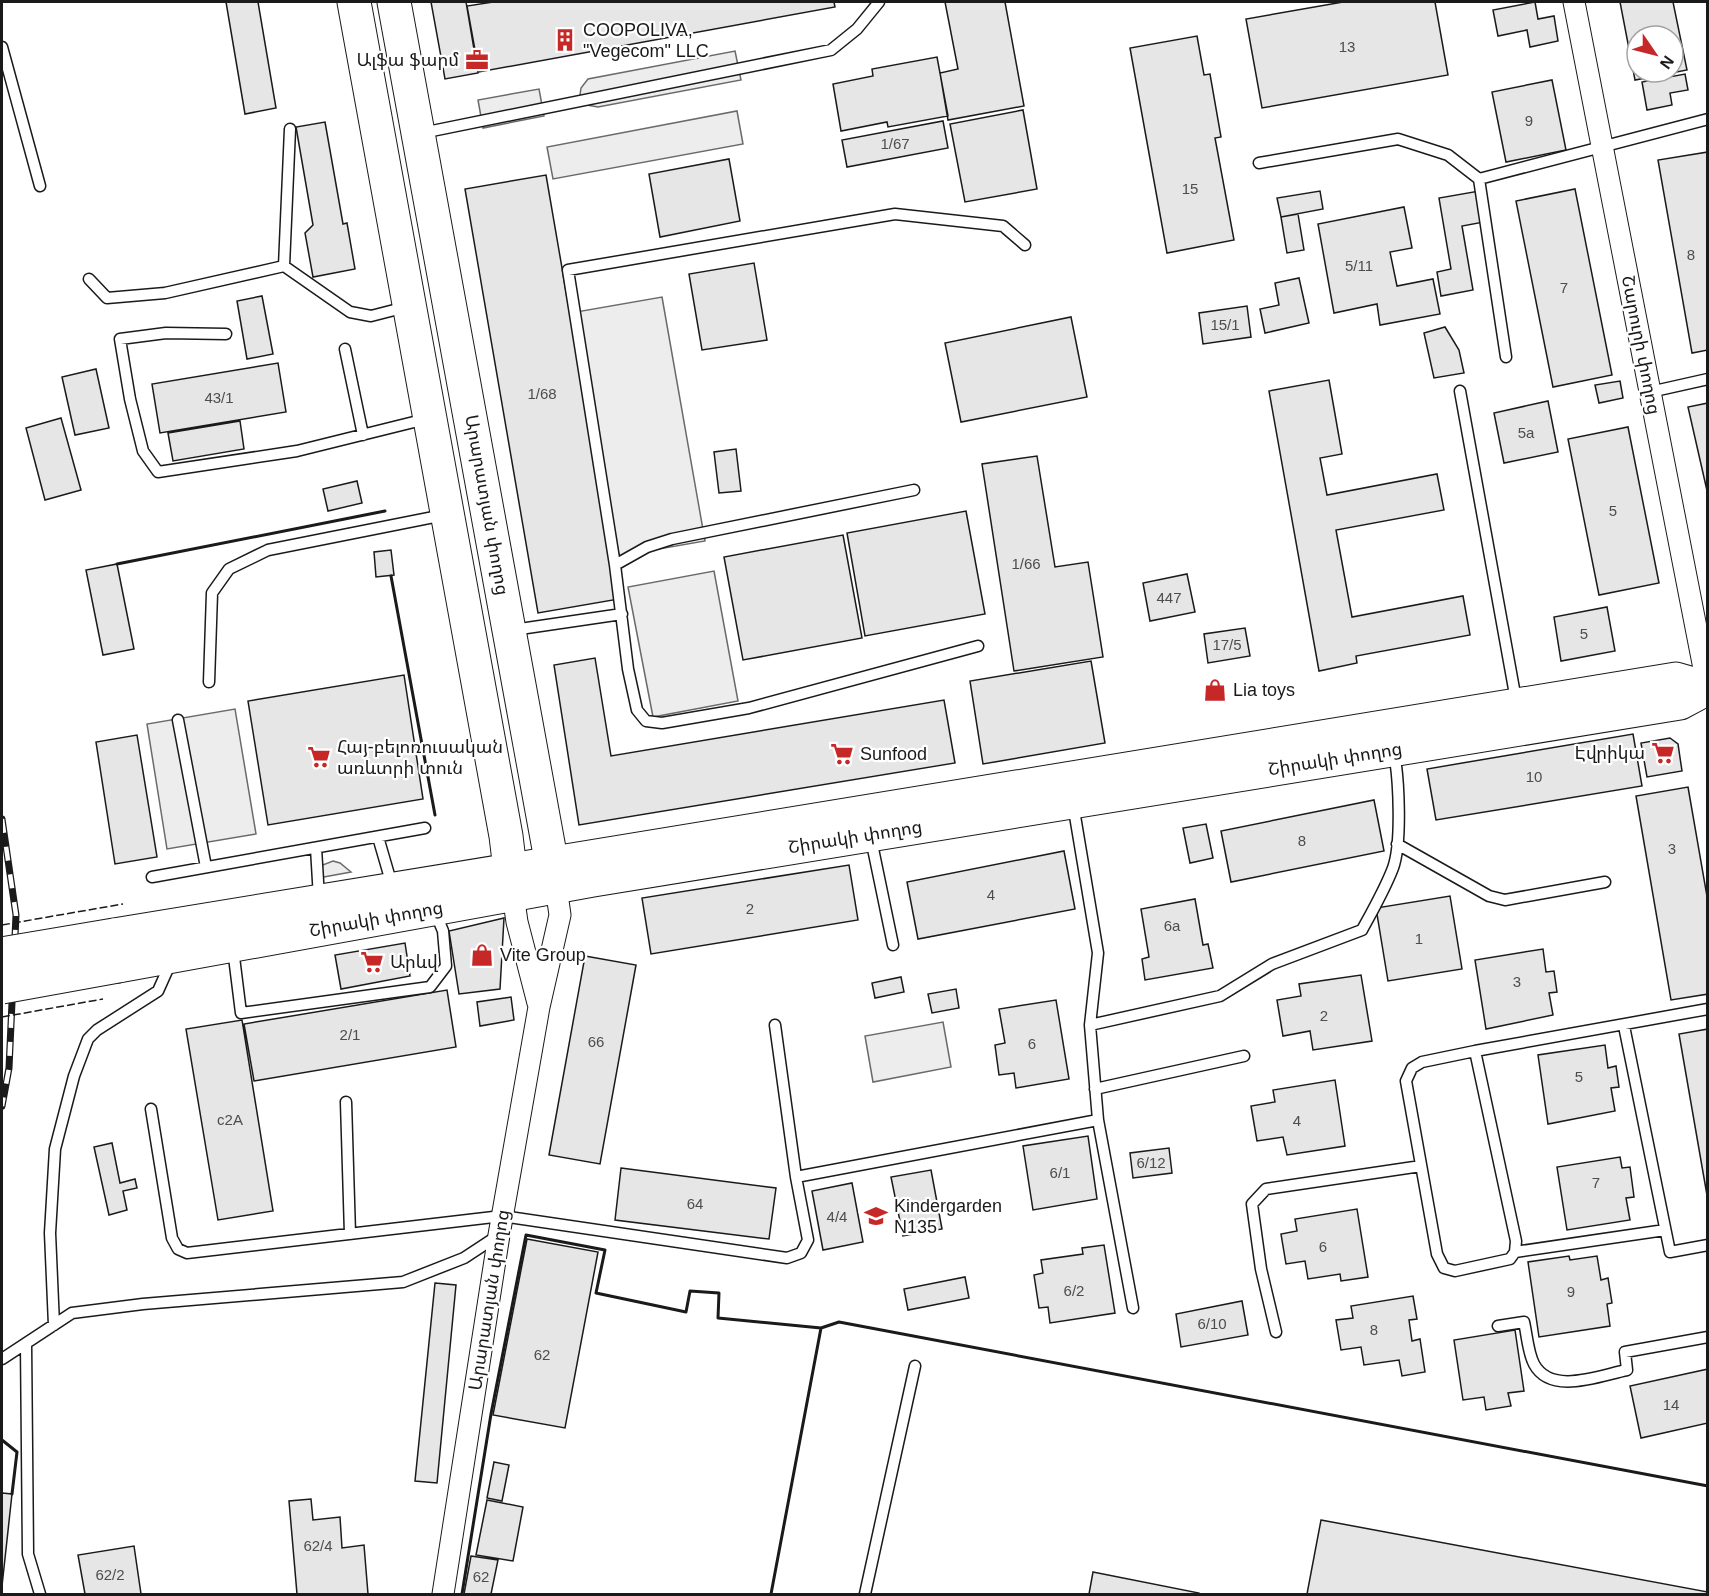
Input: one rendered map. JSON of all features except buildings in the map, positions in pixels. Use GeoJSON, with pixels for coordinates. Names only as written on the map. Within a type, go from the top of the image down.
{"type":"FeatureCollection","features":[{"type":"Feature","properties":{"kind":"main road","name":"Արարատյան փողոց"},"geometry":{"type":"LineString","coordinates":[[354,2],[512,882]]}},
{"type":"Feature","properties":{"kind":"main road","name":"Արարատյան փողոց"},"geometry":{"type":"LineString","coordinates":[[394,2],[554,874]]}},
{"type":"Feature","properties":{"kind":"main road","name":"Շիրակի փողոց"},"geometry":{"type":"LineString","coordinates":[[2,987],[116,951],[320,901],[393,889],[512,882],[1676,679],[1707,689]]}},
{"type":"Feature","properties":{"kind":"main road","name":"Շիրակի փողոց"},"geometry":{"type":"LineString","coordinates":[[554,874],[870,834],[1072,802],[1680,703],[1707,689]]}},
{"type":"Feature","properties":{"kind":"main road","name":"Շիրակի փողոց"},"geometry":{"type":"LineString","coordinates":[[2,954],[116,951],[174,956],[434,909],[512,882]]}},
{"type":"Feature","properties":{"kind":"street","name":"Շարուրի փողոց"},"geometry":{"type":"LineString","coordinates":[[1574,2],[1707,689]]}},
{"type":"Feature","properties":{"kind":"street","name":"Արարատյան փողոց"},"geometry":{"type":"LineString","coordinates":[[443,1594],[538,1007],[561,915],[554,874]]}},
{"type":"Feature","properties":{"kind":"street","name":"Արարատյան փողոց"},"geometry":{"type":"LineString","coordinates":[[512,882],[517,922],[538,1007]]}},
{"type":"Feature","properties":{"kind":"lane"},"geometry":{"type":"LineString","coordinates":[[418,134],[831,50],[857,29],[879,2]]}},
{"type":"Feature","properties":{"kind":"lane"},"geometry":{"type":"LineString","coordinates":[[2,47],[40,186]]}},
{"type":"Feature","properties":{"kind":"lane"},"geometry":{"type":"LineString","coordinates":[[1479,179],[1602,147],[1641,134],[1707,119]]}},
{"type":"Feature","properties":{"kind":"lane"},"geometry":{"type":"LineString","coordinates":[[284,266],[290,129]]}},
{"type":"Feature","properties":{"kind":"lane"},"geometry":{"type":"LineString","coordinates":[[1258,164],[1398,139],[1448,155],[1479,179],[1506,357]]}},
{"type":"Feature","properties":{"kind":"lane"},"geometry":{"type":"LineString","coordinates":[[978,646],[749,708],[662,723],[646,721],[637,710],[628,669],[615,565],[568,270],[895,214],[1003,226],[1025,245]]}},
{"type":"Feature","properties":{"kind":"lane"},"geometry":{"type":"LineString","coordinates":[[89,279],[107,298],[165,293],[284,266],[350,312],[371,316],[409,306]]}},
{"type":"Feature","properties":{"kind":"lane"},"geometry":{"type":"LineString","coordinates":[[226,334],[166,333],[120,339],[130,399],[143,451],[158,472],[297,451],[430,418]]}},
{"type":"Feature","properties":{"kind":"lane"},"geometry":{"type":"LineString","coordinates":[[345,349],[363,435]]}},
{"type":"Feature","properties":{"kind":"lane"},"geometry":{"type":"LineString","coordinates":[[1650,392],[1707,379]]}},
{"type":"Feature","properties":{"kind":"lane"},"geometry":{"type":"LineString","coordinates":[[1460,391],[1517,705]]}},
{"type":"Feature","properties":{"kind":"lane"},"geometry":{"type":"LineString","coordinates":[[615,565],[647,547],[672,539],[914,490]]}},
{"type":"Feature","properties":{"kind":"lane"},"geometry":{"type":"LineString","coordinates":[[209,682],[212,593],[229,569],[268,550],[447,514]]}},
{"type":"Feature","properties":{"kind":"lane"},"geometry":{"type":"LineString","coordinates":[[510,630],[622,614]]}},
{"type":"Feature","properties":{"kind":"lane"},"geometry":{"type":"LineString","coordinates":[[178,720],[206,867]]}},
{"type":"Feature","properties":{"kind":"lane"},"geometry":{"type":"LineString","coordinates":[[1090,1025],[1220,996],[1272,964],[1362,930],[1394,866],[1397,844],[1397,769],[1394,749]]}},
{"type":"Feature","properties":{"kind":"lane"},"geometry":{"type":"LineString","coordinates":[[1072,802],[1098,953],[1090,1025],[1098,1120],[1133,1308]]}},
{"type":"Feature","properties":{"kind":"lane"},"geometry":{"type":"LineString","coordinates":[[152,877],[426,828]]}},
{"type":"Feature","properties":{"kind":"lane"},"geometry":{"type":"LineString","coordinates":[[870,834],[893,945]]}},
{"type":"Feature","properties":{"kind":"lane"},"geometry":{"type":"LineString","coordinates":[[378,837],[393,889]]}},
{"type":"Feature","properties":{"kind":"lane"},"geometry":{"type":"LineString","coordinates":[[1397,844],[1490,896],[1505,900],[1605,882]]}},
{"type":"Feature","properties":{"kind":"lane"},"geometry":{"type":"LineString","coordinates":[[316,848],[320,901]]}},
{"type":"Feature","properties":{"kind":"lane"},"geometry":{"type":"LineString","coordinates":[[233,945],[241,1013],[430,987],[446,966],[443,931],[434,909]]}},
{"type":"Feature","properties":{"kind":"lane"},"geometry":{"type":"LineString","coordinates":[[54,1325],[50,1233],[55,1149],[74,1076],[88,1039],[158,991],[174,956]]}},
{"type":"Feature","properties":{"kind":"lane"},"geometry":{"type":"LineString","coordinates":[[1476,1051],[1516,1241],[1515,1252],[1510,1259],[1455,1271],[1444,1268],[1437,1254],[1406,1081],[1412,1068],[1422,1062],[1476,1051],[1624,1026],[1707,1009]]}},
{"type":"Feature","properties":{"kind":"lane"},"geometry":{"type":"LineString","coordinates":[[151,1109],[172,1238],[178,1249],[187,1253],[350,1234],[501,1225],[787,1257],[801,1253],[808,1240],[796,1177],[774,1025]]}},
{"type":"Feature","properties":{"kind":"lane"},"geometry":{"type":"LineString","coordinates":[[1624,1026],[1670,1252],[1707,1245]]}},
{"type":"Feature","properties":{"kind":"lane"},"geometry":{"type":"LineString","coordinates":[[1095,1089],[1244,1056]]}},
{"type":"Feature","properties":{"kind":"lane"},"geometry":{"type":"LineString","coordinates":[[345,1102],[350,1234]]}},
{"type":"Feature","properties":{"kind":"lane"},"geometry":{"type":"LineString","coordinates":[[796,1177],[1098,1120]]}},
{"type":"Feature","properties":{"kind":"lane"},"geometry":{"type":"LineString","coordinates":[[1276,1332],[1261,1269],[1252,1204],[1266,1190],[1421,1166]]}},
{"type":"Feature","properties":{"kind":"lane"},"geometry":{"type":"LineString","coordinates":[[2,1359],[72,1313],[142,1304],[404,1282],[464,1258],[501,1225]]}},
{"type":"Feature","properties":{"kind":"lane"},"geometry":{"type":"LineString","coordinates":[[1515,1252],[1665,1230]]}},
{"type":"Feature","properties":{"kind":"lane"},"geometry":{"type":"LineString","coordinates":[[1498,1326],[1524,1322],[1533,1362],[1547,1377],[1559,1381],[1572,1381],[1627,1370],[1625,1352],[1707,1337]]}},
{"type":"Feature","properties":{"kind":"lane"},"geometry":{"type":"LineString","coordinates":[[26,1343],[28,1554],[40,1594]]}},
{"type":"Feature","properties":{"kind":"lane"},"geometry":{"type":"LineString","coordinates":[[865,1594],[915,1366]]}},
{"type":"Feature","properties":{"kind":"shaded area"},"geometry":{"type":"Polygon","coordinates":[[[735,51],[741,80],[598,107],[587,105],[580,95],[581,88],[588,79],[735,51]]]}},
{"type":"Feature","properties":{"kind":"shaded area"},"geometry":{"type":"Polygon","coordinates":[[[539,89],[544,116],[483,128],[478,100],[539,89]]]}},
{"type":"Feature","properties":{"kind":"shaded area"},"geometry":{"type":"Polygon","coordinates":[[[737,111],[743,144],[553,179],[547,147],[737,111]]]}},
{"type":"Feature","properties":{"kind":"shaded area"},"geometry":{"type":"Polygon","coordinates":[[[662,297],[705,541],[619,556],[576,312],[662,297]]]}},
{"type":"Feature","properties":{"kind":"shaded area"},"geometry":{"type":"Polygon","coordinates":[[[714,571],[738,701],[653,717],[628,587],[714,571]]]}},
{"type":"Feature","properties":{"kind":"shaded area"},"geometry":{"type":"Polygon","coordinates":[[[235,709],[256,834],[167,849],[147,724],[235,709]]]}},
{"type":"Feature","properties":{"kind":"shaded area"},"geometry":{"type":"Polygon","coordinates":[[[333,861],[340,863],[351,872],[313,879],[320,866],[333,861]]]}},
{"type":"Feature","properties":{"kind":"shaded area"},"geometry":{"type":"Polygon","coordinates":[[[943,1022],[951,1067],[873,1082],[865,1036],[943,1022]]]}},
{"type":"Feature","properties":{"kind":"railway"},"geometry":{"type":"LineString","coordinates":[[2,819],[16,915],[9,1068],[2,1106]]}},
{"type":"Feature","properties":{"kind":"fence"},"geometry":{"type":"LineString","coordinates":[[2,925],[123,904]]}},
{"type":"Feature","properties":{"kind":"fence"},"geometry":{"type":"LineString","coordinates":[[2,1017],[103,999]]}},
{"type":"Feature","properties":{"kind":"wall"},"geometry":{"type":"LineString","coordinates":[[117,564],[385,511]]}},
{"type":"Feature","properties":{"kind":"wall"},"geometry":{"type":"LineString","coordinates":[[391,576],[435,815]]}},
{"type":"Feature","properties":{"kind":"wall"},"geometry":{"type":"LineString","coordinates":[[462,1594],[491,1414],[526,1235],[605,1250],[596,1293],[686,1312],[690,1291],[719,1293],[718,1318],[821,1328],[771,1594]]}},
{"type":"Feature","properties":{"kind":"wall"},"geometry":{"type":"LineString","coordinates":[[821,1328],[839,1322],[1708,1486]]}},
{"type":"Feature","properties":{"kind":"wall"},"geometry":{"type":"LineString","coordinates":[[2,1440],[17,1452],[12,1494]]}},
{"type":"Feature","properties":{"kind":"place","name":"COOPOLIVA, \"Vegecom\" LLC"},"geometry":{"type":"Point","coordinates":[565,40]}},
{"type":"Feature","properties":{"kind":"place","name":"Ալֆա ֆարմ"},"geometry":{"type":"Point","coordinates":[477,60]}},
{"type":"Feature","properties":{"kind":"place","name":"Lia toys"},"geometry":{"type":"Point","coordinates":[1215,690]}},
{"type":"Feature","properties":{"kind":"place","name":"Էվրիկա"},"geometry":{"type":"Point","coordinates":[1663,753]}},
{"type":"Feature","properties":{"kind":"place","name":"Sunfood"},"geometry":{"type":"Point","coordinates":[842,754]}},
{"type":"Feature","properties":{"kind":"place","name":"Հայ-բելոռուսական առևտրի տուն"},"geometry":{"type":"Point","coordinates":[319,757]}},
{"type":"Feature","properties":{"kind":"place","name":"Vite Group"},"geometry":{"type":"Point","coordinates":[482,955]}},
{"type":"Feature","properties":{"kind":"place","name":"Արևվ"},"geometry":{"type":"Point","coordinates":[372,962]}},
{"type":"Feature","properties":{"kind":"place","name":"Kindergarden N135"},"geometry":{"type":"Point","coordinates":[876,1216]}}]}
